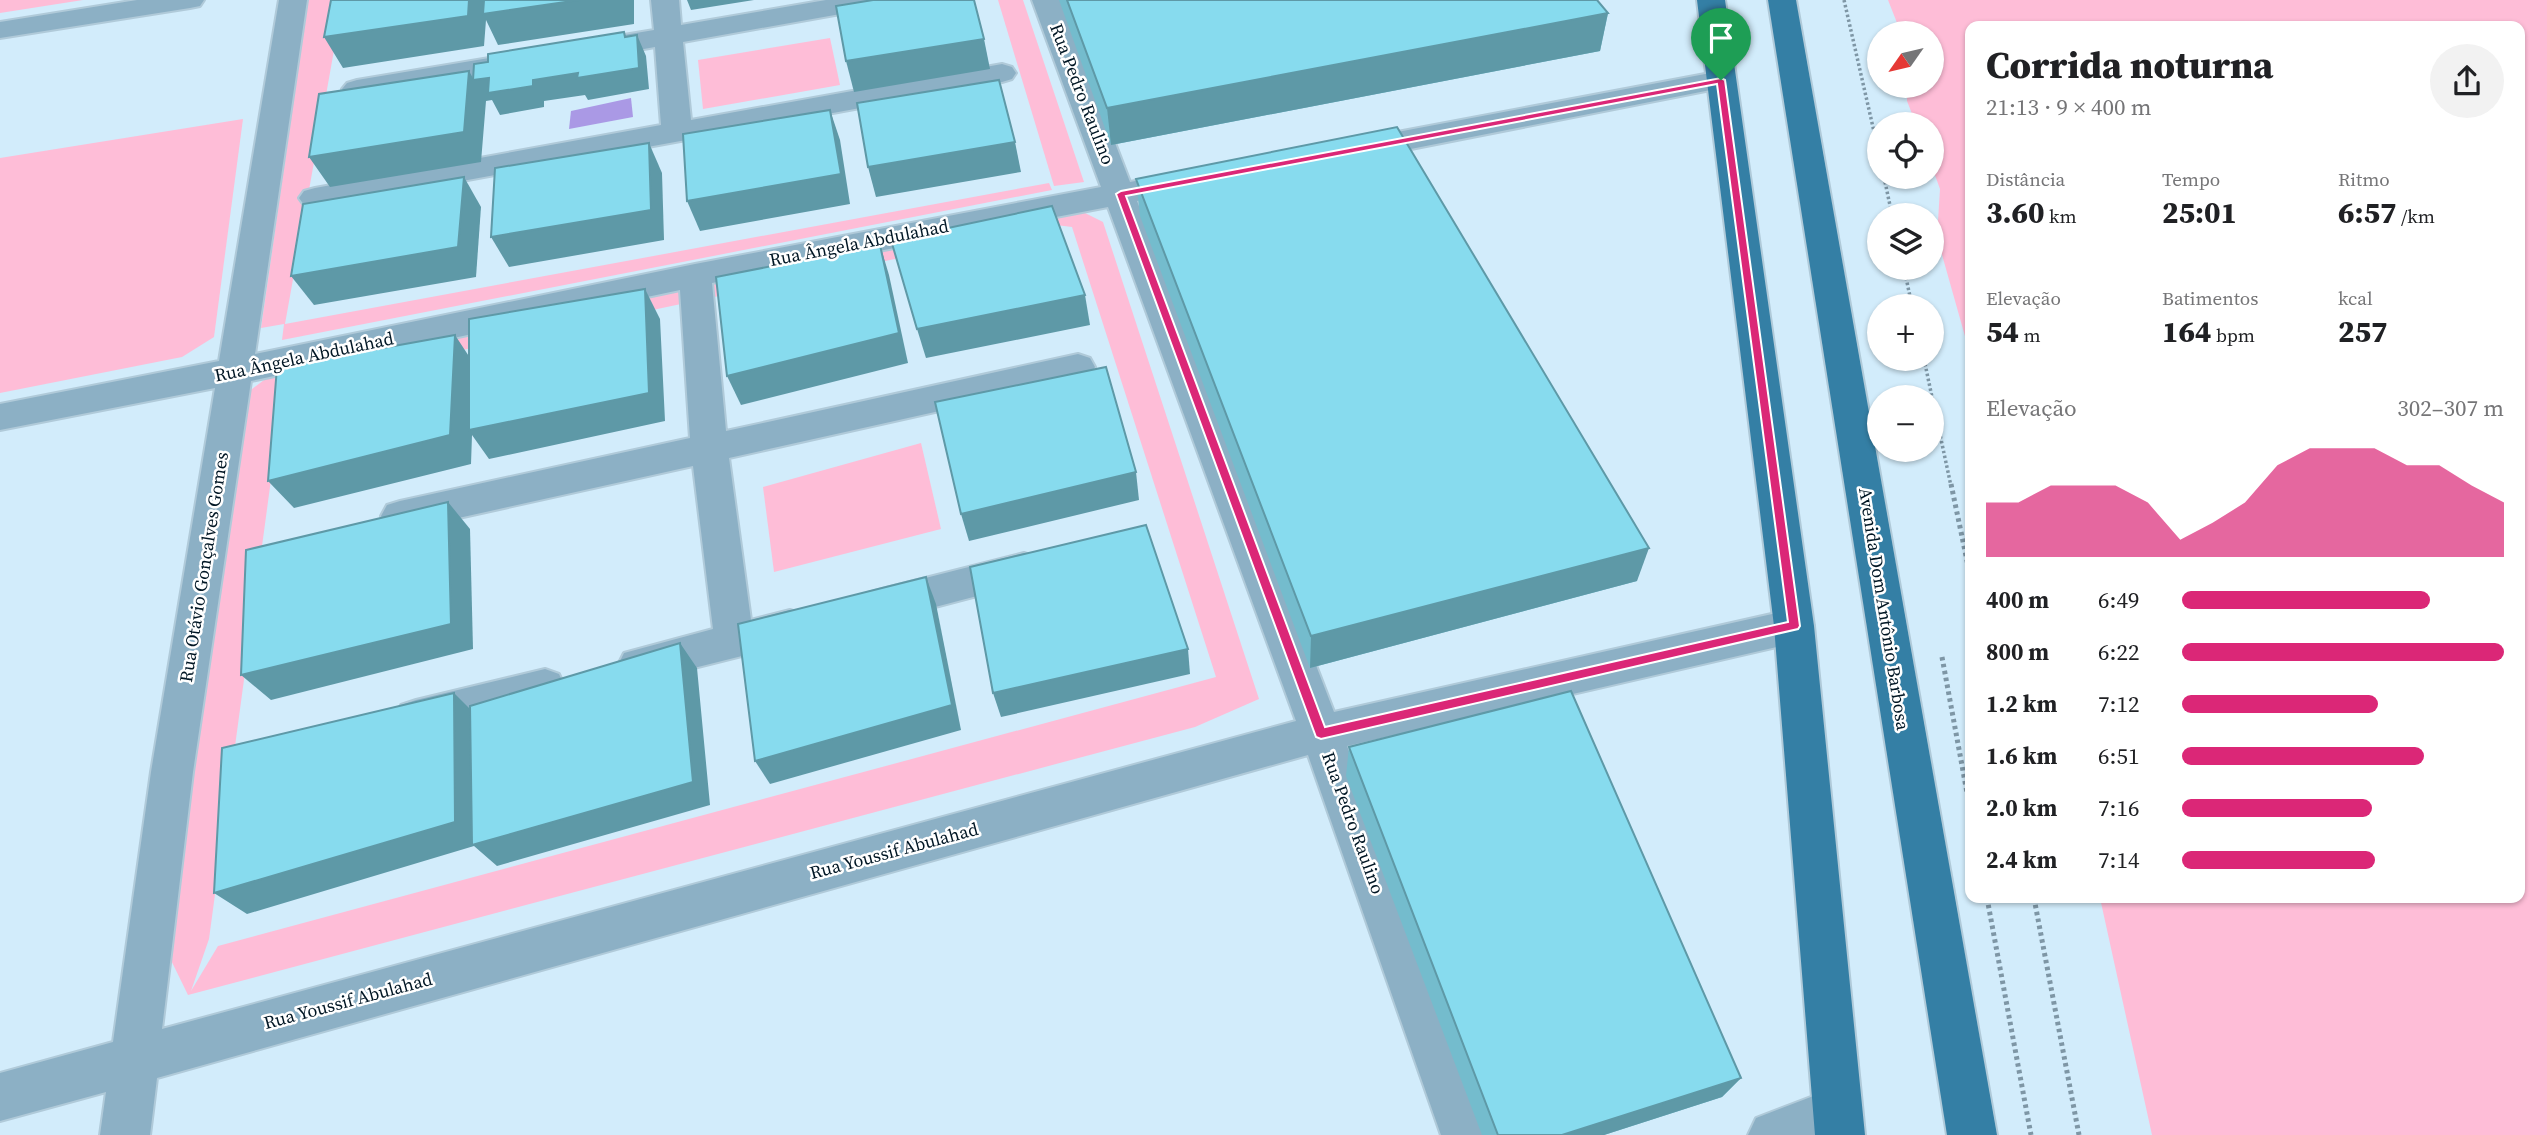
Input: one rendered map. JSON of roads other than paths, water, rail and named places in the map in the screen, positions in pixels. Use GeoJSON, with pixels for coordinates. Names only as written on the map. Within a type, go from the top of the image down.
{"type":"FeatureCollection","features":[{"type":"Feature","properties":{"kind":"main road"},"geometry":{"type":"LineString","coordinates":[[1711,0],[1794,626],[1839,1123]]}},
{"type":"Feature","properties":{"kind":"main road","name":"Avenida Dom Antônio Barbosa"},"geometry":{"type":"LineString","coordinates":[[1782,0],[1972,1135]]}},
{"type":"Feature","properties":{"kind":"street"},"geometry":{"type":"LineString","coordinates":[[0,30],[190,0]]}},
{"type":"Feature","properties":{"kind":"street","name":"Rua Otávio Gonçalves Gomes"},"geometry":{"type":"LineString","coordinates":[[125,1135],[172,772],[293,0]]}},
{"type":"Feature","properties":{"kind":"street"},"geometry":{"type":"LineString","coordinates":[[665,0],[677,132]]}},
{"type":"Feature","properties":{"kind":"street"},"geometry":{"type":"LineString","coordinates":[[337,93],[874,0]]}},
{"type":"Feature","properties":{"kind":"street","name":"Rua Pedro Raulino"},"geometry":{"type":"LineString","coordinates":[[1046,0],[1321,733],[1466,1135]]}},
{"type":"Feature","properties":{"kind":"street"},"geometry":{"type":"LineString","coordinates":[[315,198],[1002,74]]}},
{"type":"Feature","properties":{"kind":"street"},"geometry":{"type":"LineString","coordinates":[[1325,155],[1721,80]]}},
{"type":"Feature","properties":{"kind":"street","name":"Rua Ângela Abdulahad"},"geometry":{"type":"LineString","coordinates":[[0,417],[236,371],[695,275],[1216,176]]}},
{"type":"Feature","properties":{"kind":"street"},"geometry":{"type":"LineString","coordinates":[[695,275],[709,447],[734,642]]}},
{"type":"Feature","properties":{"kind":"street"},"geometry":{"type":"LineString","coordinates":[[367,524],[1078,367]]}},
{"type":"Feature","properties":{"kind":"street"},"geometry":{"type":"LineString","coordinates":[[378,727],[1060,561]]}},
{"type":"Feature","properties":{"kind":"street","name":"Rua Youssif Abulahad"},"geometry":{"type":"LineString","coordinates":[[0,1097],[1321,733],[1794,626]]}},
{"type":"Feature","properties":{"kind":"street"},"geometry":{"type":"LineString","coordinates":[[1773,1135],[1839,1123]]}}]}
